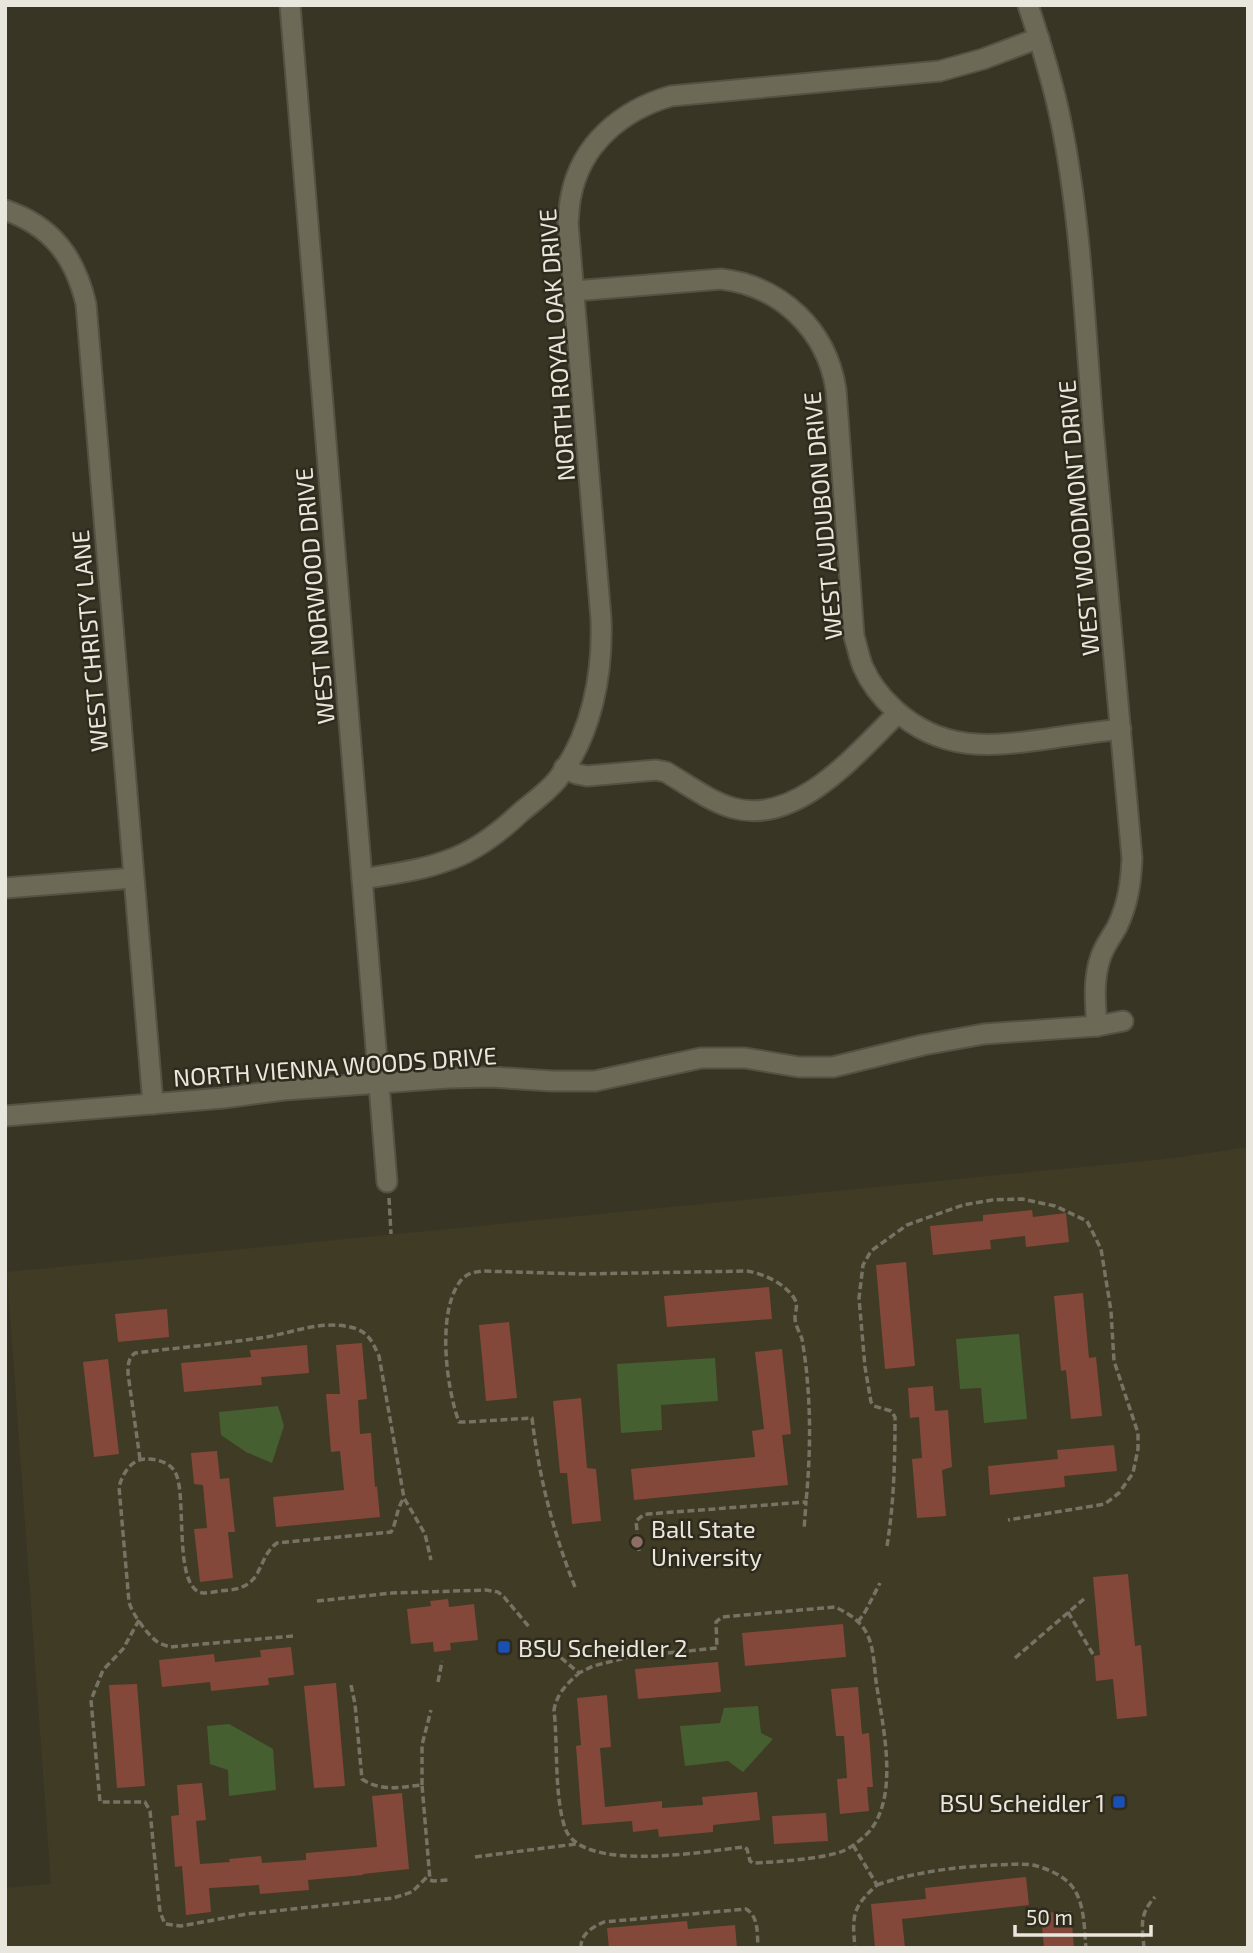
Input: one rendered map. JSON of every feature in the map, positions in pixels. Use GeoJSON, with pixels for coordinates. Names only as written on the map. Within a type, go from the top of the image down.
{"type":"FeatureCollection","features":[{"type":"Feature","properties":{"kind":"street","name":"WEST NORWOOD DRIVE"},"geometry":{"type":"LineString","coordinates":[[290,5],[387,1182]]}},
{"type":"Feature","properties":{"kind":"street","name":"WEST WOODMONT DRIVE"},"geometry":{"type":"LineString","coordinates":[[1028,5],[1047,61],[1061,120],[1076,226],[1132,858],[1131,885],[1123,912],[1101,955],[1097,971],[1097,1026]]}},
{"type":"Feature","properties":{"kind":"street","name":"NORTH ROYAL OAK DRIVE"},"geometry":{"type":"LineString","coordinates":[[362,880],[446,862],[508,825],[556,781],[572,757],[594,702],[602,649],[568,223],[570,196],[578,174],[601,136],[634,110],[653,101],[688,93],[940,71],[983,59],[1039,38]]}},
{"type":"Feature","properties":{"kind":"street","name":"WEST CHRISTY LANE"},"geometry":{"type":"LineString","coordinates":[[5,210],[24,217],[54,239],[75,269],[86,304],[153,1104]]}},
{"type":"Feature","properties":{"kind":"street","name":"WEST AUDUBON DRIVE"},"geometry":{"type":"LineString","coordinates":[[574,291],[721,279],[738,281],[753,285],[781,300],[808,324],[820,340],[834,371],[854,636],[864,667],[874,686],[886,702],[909,722],[954,742],[990,746],[1121,729]]}},
{"type":"Feature","properties":{"kind":"street"},"geometry":{"type":"LineString","coordinates":[[564,768],[587,776],[656,770],[666,772],[732,808],[745,811],[780,808],[807,795],[831,776],[898,713]]}},
{"type":"Feature","properties":{"kind":"street"},"geometry":{"type":"LineString","coordinates":[[5,888],[134,878]]}},
{"type":"Feature","properties":{"kind":"street","name":"NORTH VIENNA WOODS DRIVE"},"geometry":{"type":"LineString","coordinates":[[5,1116],[379,1083],[491,1077],[595,1081],[701,1058],[745,1058],[799,1067],[833,1067],[923,1045],[984,1034],[1097,1026],[1123,1021]]}},
{"type":"Feature","properties":{"kind":"path"},"geometry":{"type":"LineString","coordinates":[[387,1182],[391,1234]]}},
{"type":"Feature","properties":{"kind":"path"},"geometry":{"type":"LineString","coordinates":[[887,1546],[892,1518],[895,1417],[891,1411],[874,1406],[871,1402],[859,1298],[863,1265],[871,1251],[907,1225],[963,1205],[1022,1199],[1055,1206],[1087,1221],[1098,1242],[1107,1276],[1114,1361],[1138,1433],[1138,1441],[1132,1473],[1119,1493],[1105,1504],[1008,1520]]}},
{"type":"Feature","properties":{"kind":"path"},"geometry":{"type":"LineString","coordinates":[[575,1587],[547,1502],[532,1418],[459,1422],[456,1414],[446,1327],[456,1289],[463,1277],[472,1273],[747,1272],[759,1273],[787,1290],[798,1308],[795,1318],[802,1340],[811,1418],[804,1530]]}},
{"type":"Feature","properties":{"kind":"path"},"geometry":{"type":"LineString","coordinates":[[140,1459],[128,1374],[128,1362],[135,1353],[262,1338],[315,1326],[350,1327],[371,1338],[379,1356],[404,1498],[425,1534],[431,1560]]}},
{"type":"Feature","properties":{"kind":"path"},"geometry":{"type":"LineString","coordinates":[[293,1636],[170,1647],[159,1644],[132,1611],[130,1602],[119,1487],[126,1470],[140,1459],[158,1460],[176,1472],[188,1580],[196,1591],[203,1593],[241,1588],[251,1582],[267,1553],[277,1543],[391,1532],[404,1498]]}},
{"type":"Feature","properties":{"kind":"path"},"geometry":{"type":"LineString","coordinates":[[639,1551],[636,1521],[643,1515],[806,1502]]}},
{"type":"Feature","properties":{"kind":"path"},"geometry":{"type":"LineString","coordinates":[[858,1622],[880,1583]]}},
{"type":"Feature","properties":{"kind":"path"},"geometry":{"type":"LineString","coordinates":[[317,1601],[392,1593],[486,1590],[498,1592],[505,1597],[530,1628]]}},
{"type":"Feature","properties":{"kind":"path"},"geometry":{"type":"LineString","coordinates":[[1015,1658],[1084,1599]]}},
{"type":"Feature","properties":{"kind":"path"},"geometry":{"type":"LineString","coordinates":[[835,1607],[845,1611],[864,1628],[869,1637],[885,1741],[887,1777],[881,1812],[872,1829],[844,1851],[816,1857],[753,1863],[744,1847],[631,1857],[606,1855],[576,1844],[571,1841],[565,1829],[561,1807],[554,1710],[556,1699],[579,1673],[629,1657],[717,1648],[716,1622],[722,1618],[835,1607]]}},
{"type":"Feature","properties":{"kind":"path"},"geometry":{"type":"LineString","coordinates":[[1069,1612],[1094,1656]]}},
{"type":"Feature","properties":{"kind":"path"},"geometry":{"type":"LineString","coordinates":[[139,1620],[123,1649],[103,1670],[91,1700],[100,1802],[145,1802],[150,1811],[160,1912],[165,1924],[181,1926],[247,1914],[393,1898],[412,1892],[429,1875]]}},
{"type":"Feature","properties":{"kind":"path"},"geometry":{"type":"LineString","coordinates":[[553,1651],[579,1673]]}},
{"type":"Feature","properties":{"kind":"path"},"geometry":{"type":"LineString","coordinates":[[438,1682],[442,1661]]}},
{"type":"Feature","properties":{"kind":"path"},"geometry":{"type":"LineString","coordinates":[[351,1685],[362,1779],[372,1786],[382,1788],[422,1785]]}},
{"type":"Feature","properties":{"kind":"path"},"geometry":{"type":"LineString","coordinates":[[430,1710],[422,1745],[422,1785],[429,1875],[433,1881],[449,1880]]}},
{"type":"Feature","properties":{"kind":"path"},"geometry":{"type":"LineString","coordinates":[[475,1857],[576,1844]]}},
{"type":"Feature","properties":{"kind":"path"},"geometry":{"type":"LineString","coordinates":[[852,1845],[877,1885]]}},
{"type":"Feature","properties":{"kind":"path"},"geometry":{"type":"LineString","coordinates":[[855,1948],[854,1914],[859,1902],[877,1885],[910,1875],[958,1868],[1021,1864],[1057,1874],[1070,1884],[1078,1896],[1086,1948]]}},
{"type":"Feature","properties":{"kind":"path"},"geometry":{"type":"LineString","coordinates":[[1144,1948],[1142,1922],[1147,1906],[1155,1897]]}},
{"type":"Feature","properties":{"kind":"path"},"geometry":{"type":"LineString","coordinates":[[581,1948],[581,1942],[590,1928],[604,1922],[746,1909],[752,1912],[757,1922],[758,1948]]}},
{"type":"Feature","properties":{"kind":"shaded area","name":"Ball State University"},"geometry":{"type":"Polygon","coordinates":[[[1248,1147],[1248,1948],[5,1948],[5,1888],[51,1884],[7,1272],[1175,1158],[1248,1147]]]}},
{"type":"Feature","properties":{"kind":"green space"},"geometry":{"type":"Polygon","coordinates":[[[1019,1334],[1027,1419],[984,1423],[981,1388],[960,1389],[956,1339],[1019,1334]]]}},
{"type":"Feature","properties":{"kind":"green space"},"geometry":{"type":"Polygon","coordinates":[[[715,1358],[718,1401],[661,1405],[662,1430],[621,1433],[617,1364],[715,1358]]]}},
{"type":"Feature","properties":{"kind":"green space"},"geometry":{"type":"Polygon","coordinates":[[[278,1406],[284,1426],[272,1463],[246,1452],[221,1435],[219,1412],[278,1406]]]}},
{"type":"Feature","properties":{"kind":"green space"},"geometry":{"type":"Polygon","coordinates":[[[758,1706],[761,1733],[773,1739],[743,1772],[728,1761],[685,1766],[680,1726],[720,1723],[724,1708],[758,1706]]]}},
{"type":"Feature","properties":{"kind":"green space"},"geometry":{"type":"Polygon","coordinates":[[[229,1724],[273,1749],[276,1790],[229,1796],[228,1770],[210,1764],[207,1726],[229,1724]]]}},
{"type":"Feature","properties":{"kind":"building"},"geometry":{"type":"Polygon","coordinates":[[[1032,1210],[1033,1217],[1066,1213],[1069,1242],[1026,1247],[1025,1236],[990,1240],[991,1249],[933,1255],[930,1226],[983,1221],[983,1215],[1032,1210]]]}},
{"type":"Feature","properties":{"kind":"building"},"geometry":{"type":"Polygon","coordinates":[[[906,1262],[915,1366],[885,1369],[876,1265],[906,1262]]]}},
{"type":"Feature","properties":{"kind":"building"},"geometry":{"type":"Polygon","coordinates":[[[769,1287],[772,1319],[667,1327],[664,1296],[769,1287]]]}},
{"type":"Feature","properties":{"kind":"building"},"geometry":{"type":"Polygon","coordinates":[[[1083,1293],[1089,1358],[1096,1357],[1102,1416],[1071,1419],[1066,1370],[1061,1371],[1054,1296],[1083,1293]]]}},
{"type":"Feature","properties":{"kind":"building"},"geometry":{"type":"Polygon","coordinates":[[[167,1309],[169,1337],[118,1342],[115,1314],[167,1309]]]}},
{"type":"Feature","properties":{"kind":"building"},"geometry":{"type":"Polygon","coordinates":[[[509,1322],[517,1398],[486,1401],[479,1325],[509,1322]]]}},
{"type":"Feature","properties":{"kind":"building"},"geometry":{"type":"Polygon","coordinates":[[[362,1343],[367,1399],[358,1400],[360,1434],[371,1433],[380,1517],[276,1527],[273,1497],[344,1490],[340,1451],[331,1452],[326,1394],[340,1394],[336,1345],[362,1343]]]}},
{"type":"Feature","properties":{"kind":"building"},"geometry":{"type":"Polygon","coordinates":[[[307,1345],[309,1373],[261,1377],[262,1385],[184,1392],[181,1363],[251,1357],[250,1350],[307,1345]]]}},
{"type":"Feature","properties":{"kind":"building"},"geometry":{"type":"Polygon","coordinates":[[[782,1349],[791,1434],[782,1435],[788,1485],[634,1500],[631,1469],[755,1457],[752,1431],[764,1429],[755,1352],[782,1349]]]}},
{"type":"Feature","properties":{"kind":"building"},"geometry":{"type":"Polygon","coordinates":[[[108,1359],[119,1454],[94,1457],[83,1362],[108,1359]]]}},
{"type":"Feature","properties":{"kind":"building"},"geometry":{"type":"Polygon","coordinates":[[[933,1386],[935,1411],[948,1410],[952,1467],[942,1470],[946,1516],[917,1518],[912,1459],[922,1458],[919,1417],[910,1418],[908,1388],[933,1386]]]}},
{"type":"Feature","properties":{"kind":"building"},"geometry":{"type":"Polygon","coordinates":[[[581,1398],[587,1468],[596,1469],[601,1521],[572,1524],[567,1473],[560,1473],[553,1401],[581,1398]]]}},
{"type":"Feature","properties":{"kind":"building"},"geometry":{"type":"Polygon","coordinates":[[[1114,1445],[1117,1471],[1064,1476],[1065,1487],[990,1495],[988,1466],[1058,1459],[1057,1450],[1114,1445]]]}},
{"type":"Feature","properties":{"kind":"building"},"geometry":{"type":"Polygon","coordinates":[[[217,1451],[220,1479],[229,1478],[235,1532],[228,1532],[233,1578],[200,1582],[194,1529],[207,1528],[203,1485],[194,1484],[191,1453],[217,1451]]]}},
{"type":"Feature","properties":{"kind":"building"},"geometry":{"type":"Polygon","coordinates":[[[1128,1574],[1135,1646],[1141,1645],[1147,1716],[1117,1719],[1113,1679],[1096,1681],[1094,1656],[1100,1655],[1093,1577],[1128,1574]]]}},
{"type":"Feature","properties":{"kind":"building"},"geometry":{"type":"Polygon","coordinates":[[[448,1599],[449,1607],[474,1604],[478,1640],[450,1643],[451,1650],[434,1652],[433,1642],[411,1644],[407,1609],[431,1606],[430,1601],[448,1599]]]}},
{"type":"Feature","properties":{"kind":"building"},"geometry":{"type":"Polygon","coordinates":[[[843,1624],[846,1657],[745,1666],[742,1633],[843,1624]]]}},
{"type":"Feature","properties":{"kind":"building"},"geometry":{"type":"Polygon","coordinates":[[[291,1647],[294,1675],[268,1678],[269,1685],[211,1691],[210,1682],[162,1687],[159,1660],[214,1654],[215,1662],[261,1657],[260,1650],[291,1647]]]}},
{"type":"Feature","properties":{"kind":"building"},"geometry":{"type":"Polygon","coordinates":[[[718,1662],[721,1692],[638,1699],[635,1669],[718,1662]]]}},
{"type":"Feature","properties":{"kind":"building"},"geometry":{"type":"Polygon","coordinates":[[[336,1683],[345,1786],[314,1788],[304,1686],[336,1683]]]}},
{"type":"Feature","properties":{"kind":"building"},"geometry":{"type":"Polygon","coordinates":[[[137,1684],[145,1786],[117,1788],[109,1685],[137,1684]]]}},
{"type":"Feature","properties":{"kind":"building"},"geometry":{"type":"Polygon","coordinates":[[[858,1687],[862,1734],[869,1733],[873,1787],[867,1787],[869,1811],[840,1814],[837,1779],[847,1778],[844,1736],[836,1736],[831,1689],[858,1687]]]}},
{"type":"Feature","properties":{"kind":"building"},"geometry":{"type":"Polygon","coordinates":[[[607,1695],[611,1747],[600,1748],[605,1807],[662,1801],[662,1808],[703,1805],[702,1797],[757,1792],[760,1820],[713,1825],[713,1832],[659,1837],[658,1829],[633,1832],[632,1821],[582,1825],[576,1746],[581,1745],[577,1698],[607,1695]]]}},
{"type":"Feature","properties":{"kind":"building"},"geometry":{"type":"Polygon","coordinates":[[[202,1783],[206,1820],[196,1821],[200,1864],[261,1856],[262,1863],[306,1860],[306,1853],[377,1847],[372,1796],[402,1793],[409,1869],[308,1880],[309,1890],[260,1894],[259,1885],[209,1888],[211,1912],[186,1915],[182,1866],[175,1867],[171,1816],[179,1815],[177,1785],[202,1783]]]}},
{"type":"Feature","properties":{"kind":"building"},"geometry":{"type":"Polygon","coordinates":[[[826,1813],[828,1841],[774,1844],[772,1816],[826,1813]]]}},
{"type":"Feature","properties":{"kind":"building"},"geometry":{"type":"Polygon","coordinates":[[[1026,1877],[1029,1905],[902,1919],[905,1948],[875,1948],[871,1904],[926,1899],[925,1888],[1026,1877]]]}},
{"type":"Feature","properties":{"kind":"building"},"geometry":{"type":"Polygon","coordinates":[[[1071,1911],[1074,1948],[1044,1948],[1041,1913],[1071,1911]]]}},
{"type":"Feature","properties":{"kind":"building"},"geometry":{"type":"Polygon","coordinates":[[[687,1921],[688,1929],[735,1925],[737,1948],[609,1948],[607,1928],[687,1921]]]}},
{"type":"Feature","properties":{"kind":"place","name":"Ball State University"},"geometry":{"type":"Point","coordinates":[637,1542]}},
{"type":"Feature","properties":{"kind":"place","name":"BSU Scheidler 2"},"geometry":{"type":"Point","coordinates":[504,1647]}},
{"type":"Feature","properties":{"kind":"place","name":"BSU Scheidler 1"},"geometry":{"type":"Point","coordinates":[1119,1802]}}]}
